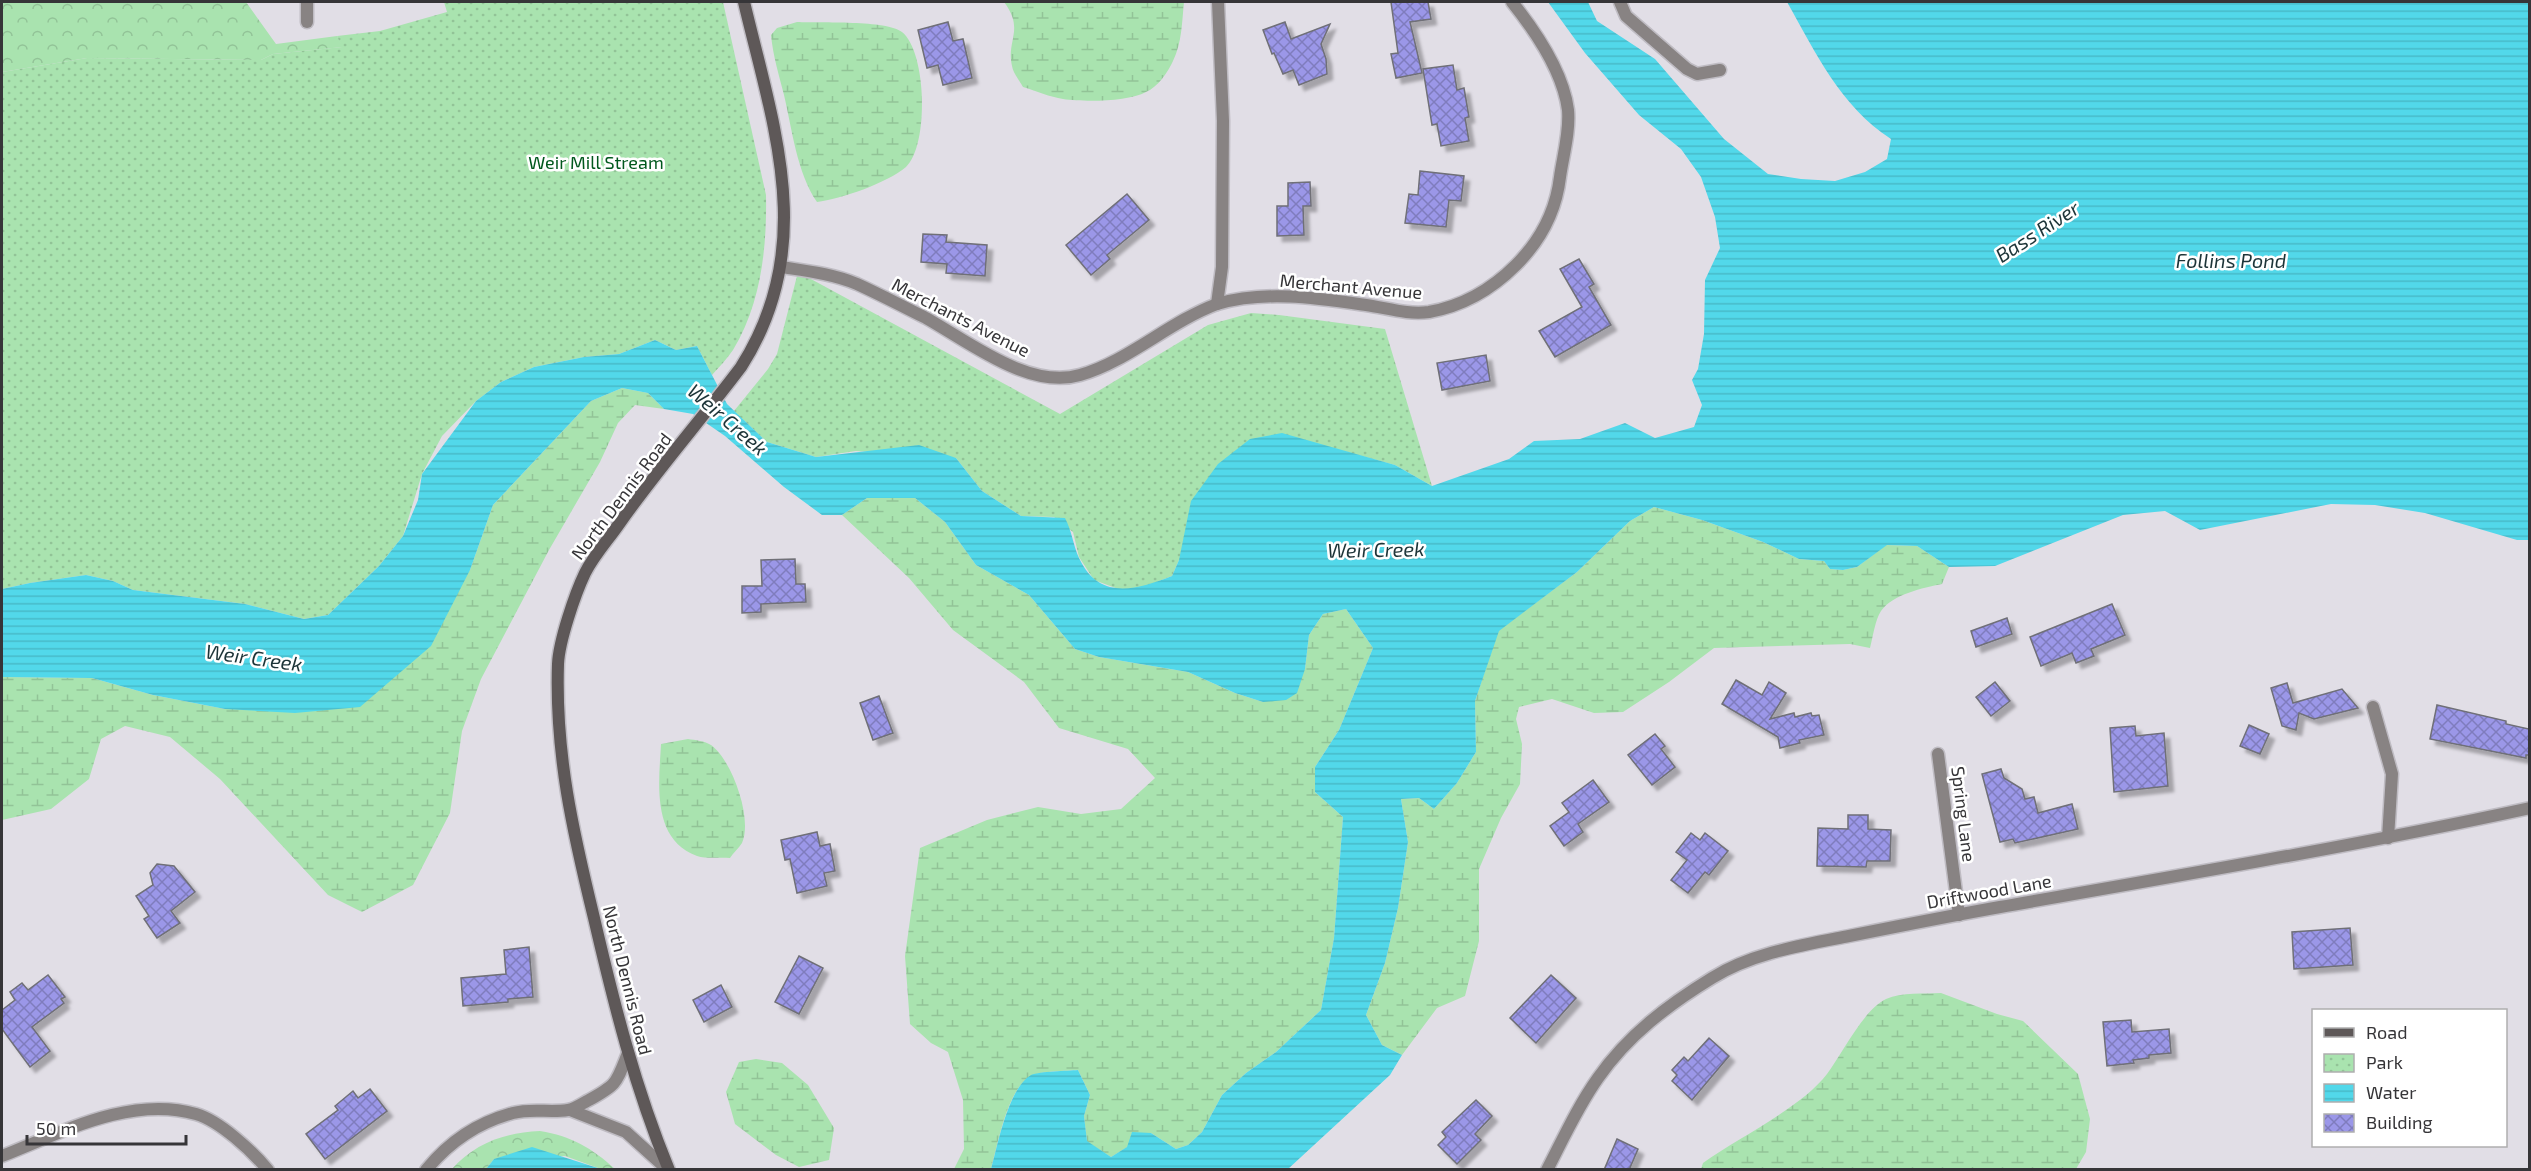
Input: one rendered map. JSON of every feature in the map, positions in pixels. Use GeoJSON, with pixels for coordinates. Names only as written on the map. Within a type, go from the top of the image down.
{"type":"FeatureCollection","features":[{"type":"Feature","properties":{"kind":"main road","name":"North Dennis Road"},"geometry":{"type":"LineString","coordinates":[[668,1170],[628,1053],[609,982],[567,798],[558,734],[558,661],[585,572],[631,507],[730,381],[755,345],[773,298],[781,267],[785,222],[782,172],[744,2]]}},
{"type":"Feature","properties":{"kind":"street"},"geometry":{"type":"LineString","coordinates":[[307,2],[307,22]]}},
{"type":"Feature","properties":{"kind":"street"},"geometry":{"type":"LineString","coordinates":[[1217,304],[1222,267],[1222,121],[1218,2]]}},
{"type":"Feature","properties":{"kind":"street","name":"Merchant Avenue"},"geometry":{"type":"LineString","coordinates":[[1217,304],[1237,298],[1281,297],[1427,312],[1444,309],[1486,291],[1525,256],[1543,231],[1560,183],[1568,111],[1564,89],[1554,68],[1539,39],[1512,2]]}},
{"type":"Feature","properties":{"kind":"street"},"geometry":{"type":"LineString","coordinates":[[1620,2],[1626,16],[1687,69],[1697,74],[1720,70]]}},
{"type":"Feature","properties":{"kind":"street","name":"Merchants Avenue"},"geometry":{"type":"LineString","coordinates":[[781,267],[817,272],[857,285],[924,317],[1007,364],[1047,378],[1065,378],[1101,367],[1178,321],[1217,304]]}},
{"type":"Feature","properties":{"kind":"street"},"geometry":{"type":"LineString","coordinates":[[2373,707],[2392,774],[2388,838]]}},
{"type":"Feature","properties":{"kind":"street","name":"Spring Lane"},"geometry":{"type":"LineString","coordinates":[[1938,754],[1959,915]]}},
{"type":"Feature","properties":{"kind":"street","name":"Driftwood Lane"},"geometry":{"type":"LineString","coordinates":[[1547,1170],[1596,1080],[1618,1052],[1647,1023],[1716,975],[1755,959],[1799,946],[2388,838],[2529,808]]}},
{"type":"Feature","properties":{"kind":"street"},"geometry":{"type":"LineString","coordinates":[[570,1110],[607,1091],[616,1082],[628,1053]]}},
{"type":"Feature","properties":{"kind":"street"},"geometry":{"type":"LineString","coordinates":[[2,1156],[93,1121],[126,1111],[164,1108],[198,1114],[249,1148],[268,1170]]}},
{"type":"Feature","properties":{"kind":"street"},"geometry":{"type":"LineString","coordinates":[[426,1170],[455,1140],[487,1121],[516,1112],[546,1109],[570,1110],[626,1132],[668,1170]]}},
{"type":"Feature","properties":{"kind":"green space"},"geometry":{"type":"Polygon","coordinates":[[[2,2],[246,2],[276,44],[337,36],[343,47],[273,54],[261,60],[87,58],[2,72],[2,2]]]}},
{"type":"Feature","properties":{"kind":"green space","name":"Weir Mill Stream"},"geometry":{"type":"Polygon","coordinates":[[[444,2],[723,2],[766,195],[763,255],[756,295],[750,314],[731,353],[712,375],[697,346],[676,350],[655,340],[619,354],[584,357],[534,367],[501,382],[476,401],[442,436],[422,474],[403,536],[379,566],[328,615],[304,619],[245,604],[133,590],[113,581],[86,575],[2,589],[2,72],[87,58],[261,60],[273,54],[342,47],[337,36],[380,31],[447,12],[444,2]]]}},
{"type":"Feature","properties":{"kind":"green space"},"geometry":{"type":"Polygon","coordinates":[[[1004,2],[1184,2],[1176,54],[1158,83],[1150,90],[1128,98],[1094,101],[1058,98],[1023,87],[1012,66],[1013,20],[1004,2]]]}},
{"type":"Feature","properties":{"kind":"green space"},"geometry":{"type":"Polygon","coordinates":[[[797,22],[852,23],[894,28],[902,32],[910,43],[920,78],[921,120],[919,140],[913,156],[906,167],[898,173],[838,198],[817,202],[805,178],[796,150],[771,35],[777,28],[797,22]]]}},
{"type":"Feature","properties":{"kind":"green space"},"geometry":{"type":"Polygon","coordinates":[[[798,272],[1060,414],[1208,325],[1251,313],[1385,329],[1432,486],[1395,465],[1325,446],[1179,560],[1172,576],[1144,587],[1121,590],[1094,580],[1079,557],[1073,532],[1054,517],[1021,516],[982,491],[956,458],[856,451],[816,457],[767,442],[734,411],[768,369],[777,354],[798,272]]]}},
{"type":"Feature","properties":{"kind":"green space"},"geometry":{"type":"Polygon","coordinates":[[[622,388],[648,393],[664,409],[635,405],[618,423],[600,462],[549,550],[481,679],[462,731],[450,813],[413,885],[362,912],[328,895],[220,779],[170,737],[125,726],[101,739],[89,779],[51,809],[2,820],[2,677],[92,678],[153,695],[225,709],[470,570],[493,505],[591,401],[622,388]]]}},
{"type":"Feature","properties":{"kind":"green space"},"geometry":{"type":"Polygon","coordinates":[[[867,498],[915,498],[945,522],[976,565],[1029,595],[1075,649],[1099,657],[1188,672],[1235,693],[1263,702],[1305,669],[1309,635],[1323,614],[1346,609],[1373,648],[1339,730],[1315,767],[1315,792],[1343,817],[1334,938],[1321,1010],[1276,1052],[1246,1073],[1222,1095],[1202,1132],[1188,1145],[1176,1149],[1151,1133],[1111,1157],[1087,1142],[1084,1116],[1090,1095],[1078,1070],[1047,1072],[1031,1076],[1016,1092],[1000,1132],[991,1169],[954,1169],[964,1149],[963,1100],[948,1052],[931,1043],[910,1024],[905,956],[920,848],[987,820],[1038,807],[1081,814],[1121,809],[1155,778],[1128,749],[1059,728],[1024,682],[953,630],[909,578],[842,515],[867,498]]]}},
{"type":"Feature","properties":{"kind":"green space"},"geometry":{"type":"Polygon","coordinates":[[[1654,507],[1702,520],[1763,542],[1799,559],[1824,561],[1830,569],[1843,570],[1857,567],[1886,545],[1917,546],[1949,567],[1942,584],[1901,596],[1886,605],[1877,619],[1870,648],[1850,644],[1714,648],[1669,682],[1623,712],[1594,713],[1552,699],[1519,707],[1516,719],[1522,744],[1520,784],[1501,818],[1479,869],[1479,941],[1465,996],[1437,1008],[1402,1055],[1382,1045],[1366,1015],[1385,963],[1398,908],[1408,842],[1401,799],[1419,798],[1434,809],[1457,783],[1476,752],[1475,701],[1498,631],[1577,572],[1630,521],[1654,507]]]}},
{"type":"Feature","properties":{"kind":"green space"},"geometry":{"type":"Polygon","coordinates":[[[688,739],[711,745],[719,753],[733,776],[743,805],[745,833],[742,843],[730,858],[697,856],[682,848],[672,837],[665,823],[659,792],[661,744],[688,739]]]}},
{"type":"Feature","properties":{"kind":"green space"},"geometry":{"type":"Polygon","coordinates":[[[1941,993],[2023,1021],[2078,1074],[2090,1119],[2086,1152],[2076,1169],[1701,1169],[1703,1163],[1786,1110],[1816,1087],[1862,1022],[1878,1004],[1899,995],[1941,993]]]}},
{"type":"Feature","properties":{"kind":"green space"},"geometry":{"type":"Polygon","coordinates":[[[756,1059],[782,1063],[808,1085],[834,1128],[829,1160],[799,1167],[776,1155],[735,1124],[726,1092],[739,1062],[756,1059]]]}},
{"type":"Feature","properties":{"kind":"green space"},"geometry":{"type":"Polygon","coordinates":[[[540,1131],[562,1136],[580,1144],[615,1169],[601,1169],[565,1156],[494,1159],[486,1169],[451,1170],[471,1152],[492,1141],[515,1134],[540,1131]]]}},
{"type":"Feature","properties":{"kind":"water","name":"Follins Pond"},"geometry":{"type":"Polygon","coordinates":[[[1548,2],[1588,2],[1597,21],[1655,59],[1724,139],[1768,174],[1835,181],[1865,172],[1887,159],[1891,139],[1873,126],[1843,95],[1819,59],[1787,2],[2529,2],[2529,540],[2517,540],[2425,513],[2375,505],[2331,504],[2200,530],[2165,511],[2123,515],[1995,566],[1949,567],[1917,546],[1887,545],[1857,567],[1843,570],[1830,569],[1824,561],[1799,559],[1763,542],[1702,520],[1654,507],[1630,521],[1577,572],[1499,631],[1475,701],[1476,752],[1457,783],[1434,809],[1419,798],[1401,799],[1408,842],[1398,908],[1385,963],[1366,1015],[1382,1045],[1402,1055],[1390,1075],[1288,1169],[991,1169],[1010,1104],[1023,1082],[1031,1075],[1078,1070],[1090,1095],[1084,1116],[1087,1141],[1111,1157],[1127,1147],[1132,1132],[1151,1133],[1176,1149],[1188,1145],[1202,1132],[1222,1095],[1246,1073],[1276,1052],[1321,1010],[1334,938],[1343,817],[1315,792],[1315,767],[1339,730],[1373,648],[1346,609],[1323,614],[1309,635],[1305,669],[1297,693],[1286,700],[1263,702],[1235,693],[1188,672],[1099,657],[1075,649],[1029,595],[976,565],[945,522],[915,498],[867,498],[842,515],[822,515],[784,487],[725,436],[693,414],[664,409],[648,393],[622,388],[591,401],[493,505],[470,570],[431,646],[360,707],[295,713],[225,709],[153,695],[92,678],[2,677],[2,589],[30,583],[86,575],[113,581],[133,590],[245,604],[304,619],[328,615],[379,566],[403,536],[418,500],[422,474],[476,401],[501,382],[534,367],[584,357],[619,354],[655,340],[676,350],[697,346],[727,404],[767,442],[816,457],[919,445],[956,458],[982,491],[1021,516],[1065,518],[1079,558],[1087,572],[1097,581],[1120,588],[1145,585],[1172,576],[1179,560],[1191,501],[1218,464],[1250,439],[1282,433],[1395,465],[1432,486],[1509,459],[1534,441],[1580,439],[1625,423],[1655,438],[1694,427],[1702,405],[1692,380],[1698,369],[1704,334],[1705,280],[1720,248],[1715,217],[1701,177],[1681,149],[1639,115],[1585,53],[1548,2]]]}},
{"type":"Feature","properties":{"kind":"water"},"geometry":{"type":"Polygon","coordinates":[[[532,1147],[601,1169],[486,1169],[494,1159],[532,1147]]]}},
{"type":"Feature","properties":{"kind":"building"},"geometry":{"type":"Polygon","coordinates":[[[1391,2],[1428,2],[1431,19],[1410,22],[1422,73],[1396,78],[1391,54],[1398,53],[1391,2]]]}},
{"type":"Feature","properties":{"kind":"building"},"geometry":{"type":"Polygon","coordinates":[[[948,22],[953,41],[963,39],[972,78],[943,85],[938,65],[927,68],[918,30],[948,22]]]}},
{"type":"Feature","properties":{"kind":"building"},"geometry":{"type":"Polygon","coordinates":[[[1285,22],[1291,39],[1330,24],[1321,44],[1326,59],[1327,74],[1299,85],[1293,70],[1283,74],[1263,30],[1285,22]]]}},
{"type":"Feature","properties":{"kind":"building"},"geometry":{"type":"Polygon","coordinates":[[[1453,65],[1457,90],[1464,88],[1469,117],[1465,118],[1469,141],[1441,146],[1437,124],[1432,125],[1423,69],[1453,65]]]}},
{"type":"Feature","properties":{"kind":"building"},"geometry":{"type":"Polygon","coordinates":[[[1420,171],[1464,176],[1461,201],[1449,200],[1446,227],[1405,223],[1409,194],[1418,195],[1420,171]]]}},
{"type":"Feature","properties":{"kind":"building"},"geometry":{"type":"Polygon","coordinates":[[[1310,182],[1311,206],[1303,206],[1304,235],[1277,236],[1277,206],[1288,206],[1288,183],[1310,182]]]}},
{"type":"Feature","properties":{"kind":"building"},"geometry":{"type":"Polygon","coordinates":[[[1127,194],[1149,220],[1107,255],[1110,259],[1091,275],[1066,245],[1127,194]]]}},
{"type":"Feature","properties":{"kind":"building"},"geometry":{"type":"Polygon","coordinates":[[[923,234],[947,235],[946,242],[987,245],[985,276],[946,273],[947,264],[921,262],[923,234]]]}},
{"type":"Feature","properties":{"kind":"building"},"geometry":{"type":"Polygon","coordinates":[[[1579,259],[1594,284],[1589,287],[1611,325],[1555,357],[1539,331],[1582,307],[1560,269],[1579,259]]]}},
{"type":"Feature","properties":{"kind":"building"},"geometry":{"type":"Polygon","coordinates":[[[1486,355],[1490,381],[1442,390],[1437,363],[1486,355]]]}},
{"type":"Feature","properties":{"kind":"building"},"geometry":{"type":"Polygon","coordinates":[[[795,559],[796,584],[805,584],[806,602],[761,604],[761,612],[742,613],[742,586],[762,586],[761,560],[795,559]]]}},
{"type":"Feature","properties":{"kind":"building"},"geometry":{"type":"Polygon","coordinates":[[[2112,604],[2125,635],[2091,649],[2094,656],[2076,663],[2072,653],[2041,666],[2030,637],[2112,604]]]}},
{"type":"Feature","properties":{"kind":"building"},"geometry":{"type":"Polygon","coordinates":[[[2007,618],[2012,634],[1976,647],[1971,631],[2007,618]]]}},
{"type":"Feature","properties":{"kind":"building"},"geometry":{"type":"Polygon","coordinates":[[[1736,680],[1762,695],[1769,682],[1786,693],[1770,719],[1794,713],[1795,717],[1811,713],[1812,716],[1819,715],[1824,735],[1799,740],[1800,743],[1780,748],[1778,737],[1722,704],[1736,680]]]}},
{"type":"Feature","properties":{"kind":"building"},"geometry":{"type":"Polygon","coordinates":[[[1995,682],[2010,701],[1991,716],[1976,697],[1995,682]]]}},
{"type":"Feature","properties":{"kind":"building"},"geometry":{"type":"Polygon","coordinates":[[[2287,683],[2293,703],[2342,689],[2358,708],[2314,719],[2299,713],[2296,730],[2282,726],[2271,688],[2287,683]]]}},
{"type":"Feature","properties":{"kind":"building"},"geometry":{"type":"Polygon","coordinates":[[[879,696],[893,733],[873,740],[860,703],[879,696]]]}},
{"type":"Feature","properties":{"kind":"building"},"geometry":{"type":"Polygon","coordinates":[[[2437,705],[2506,721],[2506,724],[2529,729],[2529,755],[2526,755],[2526,758],[2430,739],[2437,705]]]}},
{"type":"Feature","properties":{"kind":"building"},"geometry":{"type":"Polygon","coordinates":[[[2249,725],[2269,734],[2260,754],[2240,746],[2249,725]]]}},
{"type":"Feature","properties":{"kind":"building"},"geometry":{"type":"Polygon","coordinates":[[[2135,726],[2136,736],[2164,733],[2168,786],[2114,792],[2110,728],[2135,726]]]}},
{"type":"Feature","properties":{"kind":"building"},"geometry":{"type":"Polygon","coordinates":[[[1655,734],[1665,746],[1661,749],[1675,767],[1652,785],[1628,755],[1655,734]]]}},
{"type":"Feature","properties":{"kind":"building"},"geometry":{"type":"Polygon","coordinates":[[[2001,769],[2004,778],[2022,789],[2025,799],[2034,797],[2038,813],[2072,804],[2078,829],[2015,843],[2013,839],[2000,842],[1982,774],[2001,769]]]}},
{"type":"Feature","properties":{"kind":"building"},"geometry":{"type":"Polygon","coordinates":[[[1593,780],[1609,802],[1578,824],[1583,832],[1564,846],[1550,826],[1569,812],[1562,803],[1593,780]]]}},
{"type":"Feature","properties":{"kind":"building"},"geometry":{"type":"Polygon","coordinates":[[[1848,815],[1868,815],[1868,829],[1891,830],[1890,861],[1867,861],[1866,867],[1817,866],[1818,828],[1848,829],[1848,815]]]}},
{"type":"Feature","properties":{"kind":"building"},"geometry":{"type":"Polygon","coordinates":[[[817,832],[820,846],[830,844],[835,871],[824,873],[827,886],[797,893],[790,859],[785,860],[781,840],[817,832]]]}},
{"type":"Feature","properties":{"kind":"building"},"geometry":{"type":"Polygon","coordinates":[[[1691,833],[1700,840],[1705,833],[1728,851],[1709,875],[1705,872],[1688,893],[1671,880],[1687,860],[1676,852],[1691,833]]]}},
{"type":"Feature","properties":{"kind":"building"},"geometry":{"type":"Polygon","coordinates":[[[157,864],[174,866],[195,892],[171,911],[180,923],[157,938],[144,919],[149,916],[136,896],[153,885],[150,873],[157,864]]]}},
{"type":"Feature","properties":{"kind":"building"},"geometry":{"type":"Polygon","coordinates":[[[2350,928],[2353,965],[2294,969],[2292,932],[2350,928]]]}},
{"type":"Feature","properties":{"kind":"building"},"geometry":{"type":"Polygon","coordinates":[[[529,947],[533,997],[463,1006],[461,978],[506,974],[504,950],[529,947]]]}},
{"type":"Feature","properties":{"kind":"building"},"geometry":{"type":"Polygon","coordinates":[[[799,956],[823,968],[799,1014],[775,1002],[799,956]]]}},
{"type":"Feature","properties":{"kind":"building"},"geometry":{"type":"Polygon","coordinates":[[[48,975],[65,997],[61,999],[64,1003],[32,1027],[50,1051],[30,1067],[2,1029],[2,1010],[15,1000],[10,992],[22,983],[28,990],[48,975]]]}},
{"type":"Feature","properties":{"kind":"building"},"geometry":{"type":"Polygon","coordinates":[[[1551,975],[1576,998],[1536,1043],[1510,1018],[1551,975]]]}},
{"type":"Feature","properties":{"kind":"building"},"geometry":{"type":"Polygon","coordinates":[[[721,985],[732,1007],[704,1022],[693,1000],[721,985]]]}},
{"type":"Feature","properties":{"kind":"building"},"geometry":{"type":"Polygon","coordinates":[[[2131,1020],[2132,1032],[2169,1029],[2171,1053],[2149,1055],[2149,1058],[2133,1060],[2134,1063],[2107,1066],[2103,1022],[2131,1020]]]}},
{"type":"Feature","properties":{"kind":"building"},"geometry":{"type":"Polygon","coordinates":[[[1709,1038],[1729,1056],[1692,1100],[1672,1081],[1677,1075],[1672,1070],[1684,1057],[1688,1061],[1709,1038]]]}},
{"type":"Feature","properties":{"kind":"building"},"geometry":{"type":"Polygon","coordinates":[[[370,1089],[387,1111],[325,1159],[306,1134],[338,1110],[335,1106],[353,1091],[358,1098],[370,1089]]]}},
{"type":"Feature","properties":{"kind":"building"},"geometry":{"type":"Polygon","coordinates":[[[1476,1100],[1492,1116],[1475,1134],[1481,1140],[1457,1164],[1438,1145],[1446,1137],[1442,1132],[1476,1100]]]}},
{"type":"Feature","properties":{"kind":"building"},"geometry":{"type":"Polygon","coordinates":[[[1617,1139],[1638,1149],[1629,1170],[1604,1170],[1617,1139]]]}},
{"type":"Feature","properties":{"kind":"water label","name":"Bass River"},"geometry":{"type":"Point","coordinates":[2037,231]}},
{"type":"Feature","properties":{"kind":"water label","name":"Weir Creek"},"geometry":{"type":"Point","coordinates":[728,419]}},
{"type":"Feature","properties":{"kind":"water label","name":"Weir Creek"},"geometry":{"type":"Point","coordinates":[1376,549]}},
{"type":"Feature","properties":{"kind":"water label","name":"Weir Creek"},"geometry":{"type":"Point","coordinates":[254,657]}}]}
